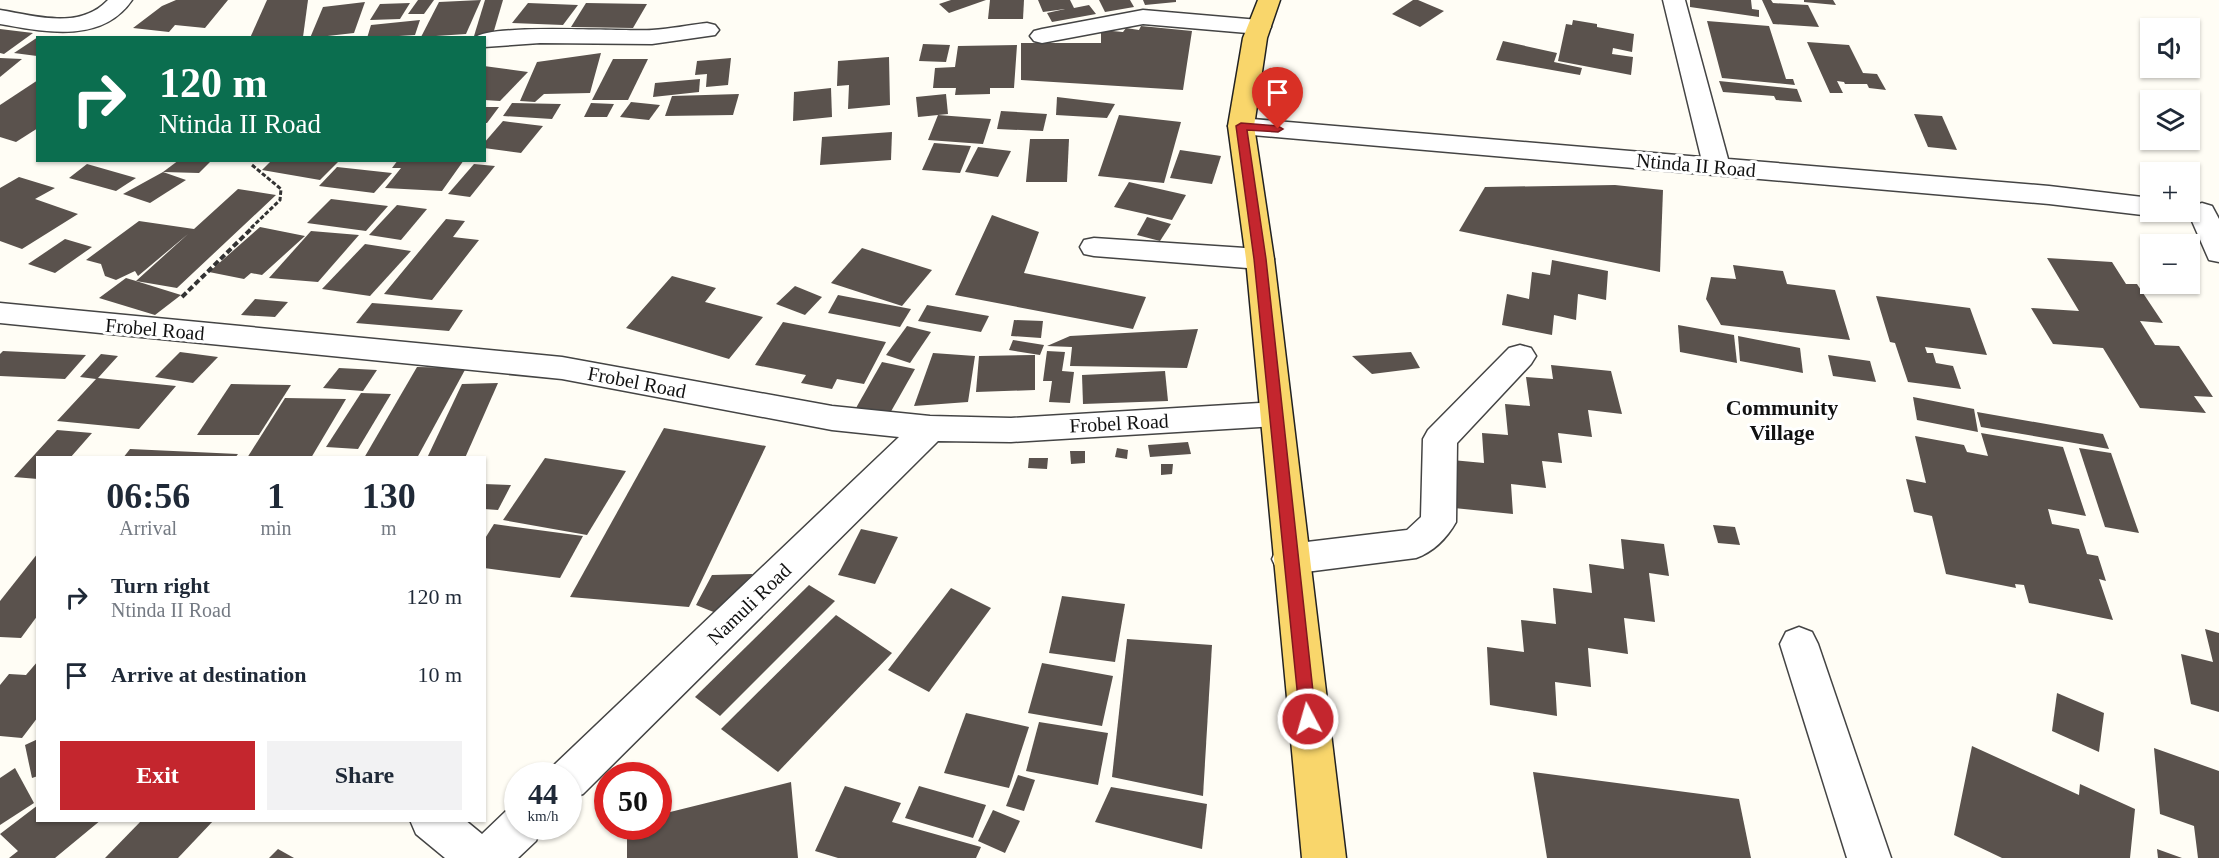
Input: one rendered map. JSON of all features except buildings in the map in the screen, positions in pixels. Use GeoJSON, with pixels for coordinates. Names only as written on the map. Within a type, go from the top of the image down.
{"type":"FeatureCollection","features":[{"type":"Feature","properties":{"kind":"main road"},"geometry":{"type":"LineString","coordinates":[[1268,1],[1255,38],[1241,126],[1260,259],[1290,559],[1324,858]]}},
{"type":"Feature","properties":{"kind":"street"},"geometry":{"type":"LineString","coordinates":[[0,17],[58,27],[84,23],[109,13],[121,0]]}},
{"type":"Feature","properties":{"kind":"street"},"geometry":{"type":"LineString","coordinates":[[1674,0],[1717,167]]}},
{"type":"Feature","properties":{"kind":"street"},"geometry":{"type":"LineString","coordinates":[[1042,36],[1143,17],[1259,27]]}},
{"type":"Feature","properties":{"kind":"street"},"geometry":{"type":"LineString","coordinates":[[84,23],[97,36]]}},
{"type":"Feature","properties":{"kind":"street"},"geometry":{"type":"LineString","coordinates":[[486,40],[540,36],[652,37],[707,30]]}},
{"type":"Feature","properties":{"kind":"street","name":"Ntinda II Road"},"geometry":{"type":"LineString","coordinates":[[1241,126],[2140,206]]}},
{"type":"Feature","properties":{"kind":"street"},"geometry":{"type":"LineString","coordinates":[[2204,212],[2219,253]]}},
{"type":"Feature","properties":{"kind":"street"},"geometry":{"type":"LineString","coordinates":[[1094,247],[1260,259]]}},
{"type":"Feature","properties":{"kind":"street","name":"Frobel Road"},"geometry":{"type":"LineString","coordinates":[[8,322],[149,329],[325,343],[562,368],[832,418],[930,428],[1011,430],[1275,414]]}},
{"type":"Feature","properties":{"kind":"street"},"geometry":{"type":"LineString","coordinates":[[1290,559],[1416,543],[1438,522],[1440,439],[1520,356]]}},
{"type":"Feature","properties":{"kind":"street","name":"Namuli Road"},"geometry":{"type":"LineString","coordinates":[[582,766],[930,428]]}},
{"type":"Feature","properties":{"kind":"street"},"geometry":{"type":"LineString","coordinates":[[1799,644],[1869,858]]}},
{"type":"Feature","properties":{"kind":"street"},"geometry":{"type":"LineString","coordinates":[[434,822],[479,858]]}},
{"type":"Feature","properties":{"kind":"street"},"geometry":{"type":"LineString","coordinates":[[488,858],[507,840]]}},
{"type":"Feature","properties":{"kind":"path"},"geometry":{"type":"LineString","coordinates":[[149,329],[280,200],[281,189],[252,165]]}},
{"type":"Feature","properties":{"kind":"district","name":"Community Village"},"geometry":{"type":"Point","coordinates":[1782,420]}},
{"type":"Feature","properties":{"kind":"route"},"geometry":{"type":"LineString","coordinates":[[1278,129],[1241,126],[1260,259],[1308,719]]}}]}
